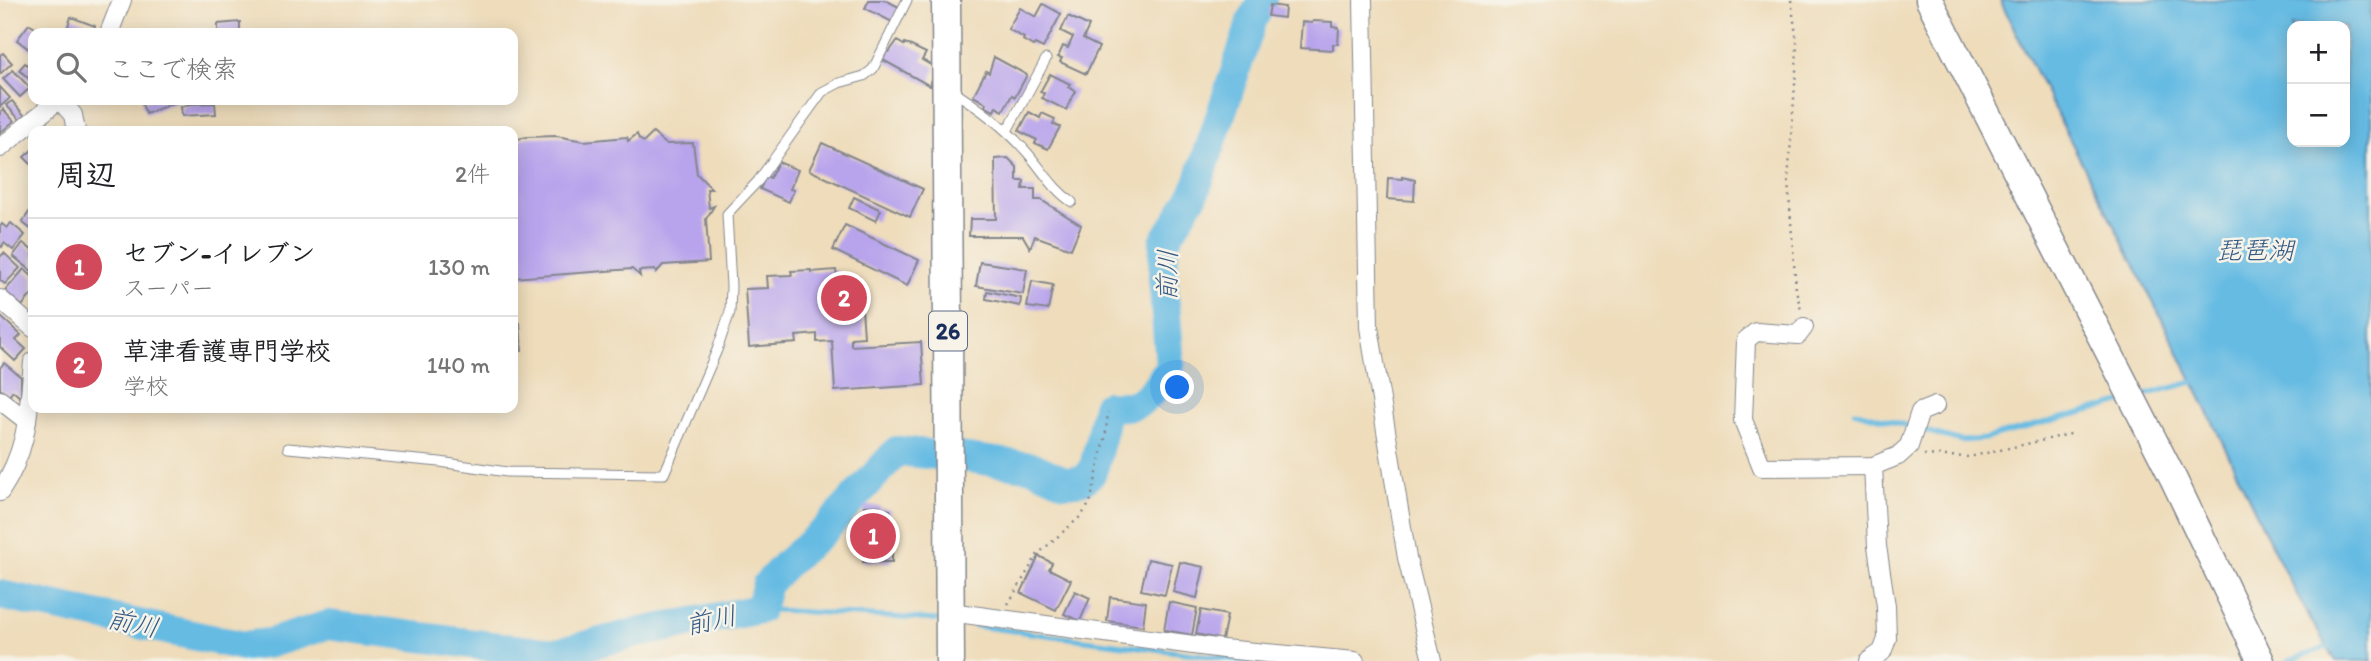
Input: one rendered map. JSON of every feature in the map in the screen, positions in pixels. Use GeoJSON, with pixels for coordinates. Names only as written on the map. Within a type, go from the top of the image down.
{"type":"FeatureCollection","features":[{"type":"Feature","properties":{"kind":"main road","name":"26"},"geometry":{"type":"LineString","coordinates":[[946,0],[950,661]]}},
{"type":"Feature","properties":{"kind":"street"},"geometry":{"type":"LineString","coordinates":[[111,28],[122,0]]}},
{"type":"Feature","properties":{"kind":"street"},"geometry":{"type":"LineString","coordinates":[[1363,0],[1369,327],[1407,558],[1432,661]]}},
{"type":"Feature","properties":{"kind":"street"},"geometry":{"type":"LineString","coordinates":[[1929,0],[2173,478],[2261,660]]}},
{"type":"Feature","properties":{"kind":"street"},"geometry":{"type":"LineString","coordinates":[[0,148],[53,105]]}},
{"type":"Feature","properties":{"kind":"street"},"geometry":{"type":"LineString","coordinates":[[64,105],[73,115],[75,126]]}},
{"type":"Feature","properties":{"kind":"street"},"geometry":{"type":"LineString","coordinates":[[0,299],[28,324]]}},
{"type":"Feature","properties":{"kind":"street"},"geometry":{"type":"LineString","coordinates":[[1804,327],[1798,335],[1756,332],[1746,340],[1743,420],[1762,467],[1873,466],[1902,453],[1909,446],[1920,412],[1935,406]]}},
{"type":"Feature","properties":{"kind":"street"},"geometry":{"type":"LineString","coordinates":[[0,400],[27,421]]}},
{"type":"Feature","properties":{"kind":"street"},"geometry":{"type":"LineString","coordinates":[[0,492],[13,472],[23,448],[28,411]]}},
{"type":"Feature","properties":{"kind":"street"},"geometry":{"type":"LineString","coordinates":[[1869,661],[1882,652],[1887,639],[1873,466]]}},
{"type":"Feature","properties":{"kind":"street"},"geometry":{"type":"LineString","coordinates":[[950,612],[1223,649],[1355,661]]}},
{"type":"Feature","properties":{"kind":"lane"},"geometry":{"type":"LineString","coordinates":[[288,448],[440,462],[507,472],[664,474],[717,350],[730,312],[732,286],[727,214],[758,181],[822,92],[839,83],[864,76],[873,69],[907,0]]}},
{"type":"Feature","properties":{"kind":"lane"},"geometry":{"type":"LineString","coordinates":[[1007,131],[1046,59]]}},
{"type":"Feature","properties":{"kind":"lane"},"geometry":{"type":"LineString","coordinates":[[946,87],[1007,131],[1041,167],[1056,190],[1072,202]]}},
{"type":"Feature","properties":{"kind":"path"},"geometry":{"type":"LineString","coordinates":[[1791,0],[1797,42],[1797,71],[1788,181],[1796,290],[1804,316],[1804,327]]}},
{"type":"Feature","properties":{"kind":"path"},"geometry":{"type":"LineString","coordinates":[[1000,619],[1038,554],[1081,516],[1090,503],[1105,439],[1108,412]]}},
{"type":"Feature","properties":{"kind":"path"},"geometry":{"type":"LineString","coordinates":[[1902,453],[1969,457],[2075,433]]}},
{"type":"Feature","properties":{"kind":"water","name":"琵琶湖"},"geometry":{"type":"Polygon","coordinates":[[[2000,0],[2371,0],[2371,661],[2336,661],[2282,566],[2178,352],[2000,0]]]}},
{"type":"Feature","properties":{"kind":"building"},"geometry":{"type":"Polygon","coordinates":[[[869,0],[885,0],[899,7],[892,22],[865,8],[869,0]]]}},
{"type":"Feature","properties":{"kind":"building"},"geometry":{"type":"Polygon","coordinates":[[[1043,4],[1061,14],[1043,48],[1035,44],[1033,46],[1008,29],[1020,8],[1036,17],[1043,4]]]}},
{"type":"Feature","properties":{"kind":"building"},"geometry":{"type":"Polygon","coordinates":[[[1270,5],[1285,7],[1284,18],[1268,16],[1270,5]]]}},
{"type":"Feature","properties":{"kind":"building"},"geometry":{"type":"Polygon","coordinates":[[[1068,16],[1089,26],[1083,39],[1099,47],[1086,74],[1060,62],[1062,58],[1058,57],[1063,46],[1068,48],[1073,37],[1061,31],[1068,16]]]}},
{"type":"Feature","properties":{"kind":"building"},"geometry":{"type":"Polygon","coordinates":[[[71,17],[95,26],[94,28],[67,28],[71,17]]]}},
{"type":"Feature","properties":{"kind":"building"},"geometry":{"type":"Polygon","coordinates":[[[240,22],[240,28],[218,28],[218,24],[240,22]]]}},
{"type":"Feature","properties":{"kind":"building"},"geometry":{"type":"Polygon","coordinates":[[[1302,22],[1332,22],[1332,27],[1339,28],[1338,44],[1333,44],[1333,50],[1300,48],[1302,22]]]}},
{"type":"Feature","properties":{"kind":"building"},"geometry":{"type":"Polygon","coordinates":[[[29,24],[35,28],[28,28],[28,48],[17,40],[29,24]]]}},
{"type":"Feature","properties":{"kind":"building"},"geometry":{"type":"Polygon","coordinates":[[[897,41],[926,53],[922,60],[935,67],[930,86],[883,60],[887,51],[889,52],[897,41]]]}},
{"type":"Feature","properties":{"kind":"building"},"geometry":{"type":"Polygon","coordinates":[[[3,53],[12,63],[0,74],[0,55],[3,53]]]}},
{"type":"Feature","properties":{"kind":"building"},"geometry":{"type":"Polygon","coordinates":[[[994,57],[1027,75],[1015,97],[1012,95],[1003,111],[996,107],[994,111],[973,96],[986,71],[989,73],[994,57]]]}},
{"type":"Feature","properties":{"kind":"building"},"geometry":{"type":"Polygon","coordinates":[[[25,63],[28,65],[28,78],[19,70],[25,63]]]}},
{"type":"Feature","properties":{"kind":"building"},"geometry":{"type":"Polygon","coordinates":[[[13,70],[28,86],[28,90],[20,97],[3,79],[13,70]]]}},
{"type":"Feature","properties":{"kind":"building"},"geometry":{"type":"Polygon","coordinates":[[[1050,74],[1070,84],[1068,87],[1076,91],[1066,110],[1042,98],[1044,93],[1040,92],[1050,74]]]}},
{"type":"Feature","properties":{"kind":"building"},"geometry":{"type":"Polygon","coordinates":[[[0,87],[10,98],[0,107],[0,87]]]}},
{"type":"Feature","properties":{"kind":"building"},"geometry":{"type":"Polygon","coordinates":[[[12,101],[25,116],[20,120],[6,105],[12,101]]]}},
{"type":"Feature","properties":{"kind":"building"},"geometry":{"type":"Polygon","coordinates":[[[142,105],[168,105],[146,114],[142,105]]]}},
{"type":"Feature","properties":{"kind":"building"},"geometry":{"type":"Polygon","coordinates":[[[215,105],[216,114],[182,116],[181,107],[215,105]]]}},
{"type":"Feature","properties":{"kind":"building"},"geometry":{"type":"Polygon","coordinates":[[[3,109],[14,121],[0,133],[0,112],[3,109]]]}},
{"type":"Feature","properties":{"kind":"building"},"geometry":{"type":"Polygon","coordinates":[[[1029,112],[1040,118],[1042,113],[1055,119],[1053,124],[1060,127],[1048,149],[1019,131],[1029,112]]]}},
{"type":"Feature","properties":{"kind":"building"},"geometry":{"type":"Polygon","coordinates":[[[653,133],[666,144],[693,143],[697,174],[712,189],[707,189],[709,208],[714,206],[706,219],[709,262],[663,265],[656,273],[655,270],[639,271],[640,276],[632,269],[518,278],[518,139],[556,136],[584,141],[627,137],[628,141],[637,134],[644,142],[653,133]]]}},
{"type":"Feature","properties":{"kind":"building"},"geometry":{"type":"Polygon","coordinates":[[[822,143],[923,189],[910,217],[809,170],[822,143]]]}},
{"type":"Feature","properties":{"kind":"building"},"geometry":{"type":"Polygon","coordinates":[[[1008,158],[1017,167],[1017,181],[1024,181],[1023,189],[1035,189],[1035,200],[1041,200],[1081,225],[1071,249],[1035,236],[1030,248],[1023,236],[969,236],[970,219],[996,219],[995,159],[1008,158]]]}},
{"type":"Feature","properties":{"kind":"building"},"geometry":{"type":"Polygon","coordinates":[[[778,162],[798,170],[790,189],[794,190],[789,202],[760,189],[766,176],[770,178],[778,162]]]}},
{"type":"Feature","properties":{"kind":"building"},"geometry":{"type":"Polygon","coordinates":[[[1388,178],[1415,180],[1414,201],[1387,199],[1388,178]]]}},
{"type":"Feature","properties":{"kind":"building"},"geometry":{"type":"Polygon","coordinates":[[[854,197],[881,210],[876,221],[849,208],[854,197]]]}},
{"type":"Feature","properties":{"kind":"building"},"geometry":{"type":"Polygon","coordinates":[[[28,214],[28,227],[22,222],[28,214]]]}},
{"type":"Feature","properties":{"kind":"building"},"geometry":{"type":"Polygon","coordinates":[[[11,223],[25,235],[13,250],[4,243],[2,247],[0,245],[0,227],[2,224],[7,228],[11,223]]]}},
{"type":"Feature","properties":{"kind":"building"},"geometry":{"type":"Polygon","coordinates":[[[845,225],[919,260],[907,286],[833,250],[845,225]]]}},
{"type":"Feature","properties":{"kind":"building"},"geometry":{"type":"Polygon","coordinates":[[[23,243],[28,247],[28,268],[13,256],[23,243]]]}},
{"type":"Feature","properties":{"kind":"building"},"geometry":{"type":"Polygon","coordinates":[[[4,253],[20,268],[5,284],[0,280],[0,257],[4,253]]]}},
{"type":"Feature","properties":{"kind":"building"},"geometry":{"type":"Polygon","coordinates":[[[980,262],[1027,269],[1023,294],[976,286],[980,262]]]}},
{"type":"Feature","properties":{"kind":"building"},"geometry":{"type":"Polygon","coordinates":[[[24,269],[28,273],[28,299],[22,306],[5,291],[24,269]]]}},
{"type":"Feature","properties":{"kind":"building"},"geometry":{"type":"Polygon","coordinates":[[[836,270],[837,281],[860,280],[864,337],[851,338],[851,346],[921,342],[924,385],[835,391],[832,341],[817,342],[817,334],[796,336],[797,343],[749,347],[745,289],[768,288],[767,276],[792,275],[791,271],[836,270]]]}},
{"type":"Feature","properties":{"kind":"building"},"geometry":{"type":"Polygon","coordinates":[[[1032,281],[1053,285],[1048,310],[1027,307],[1032,281]]]}},
{"type":"Feature","properties":{"kind":"building"},"geometry":{"type":"Polygon","coordinates":[[[987,291],[1021,298],[1020,306],[986,299],[987,291]]]}},
{"type":"Feature","properties":{"kind":"building"},"geometry":{"type":"Polygon","coordinates":[[[0,316],[21,335],[16,340],[26,349],[15,361],[0,347],[0,316]]]}},
{"type":"Feature","properties":{"kind":"building"},"geometry":{"type":"Polygon","coordinates":[[[518,323],[520,323],[522,351],[518,351],[518,323]]]}},
{"type":"Feature","properties":{"kind":"building"},"geometry":{"type":"Polygon","coordinates":[[[4,363],[21,377],[21,398],[13,391],[9,396],[0,389],[0,368],[4,363]]]}},
{"type":"Feature","properties":{"kind":"building"},"geometry":{"type":"Polygon","coordinates":[[[864,506],[880,506],[880,509],[890,510],[892,562],[863,562],[864,506]]]}},
{"type":"Feature","properties":{"kind":"building"},"geometry":{"type":"Polygon","coordinates":[[[1039,556],[1052,563],[1049,569],[1071,580],[1056,610],[1021,593],[1039,556]]]}},
{"type":"Feature","properties":{"kind":"building"},"geometry":{"type":"Polygon","coordinates":[[[1148,559],[1172,564],[1165,595],[1141,590],[1148,559]]]}},
{"type":"Feature","properties":{"kind":"building"},"geometry":{"type":"Polygon","coordinates":[[[1180,562],[1204,567],[1197,598],[1173,592],[1180,562]]]}},
{"type":"Feature","properties":{"kind":"building"},"geometry":{"type":"Polygon","coordinates":[[[1075,591],[1090,598],[1080,621],[1064,614],[1075,591]]]}},
{"type":"Feature","properties":{"kind":"building"},"geometry":{"type":"Polygon","coordinates":[[[1110,597],[1146,602],[1143,626],[1107,621],[1110,597]]]}},
{"type":"Feature","properties":{"kind":"building"},"geometry":{"type":"Polygon","coordinates":[[[1169,602],[1197,608],[1192,635],[1164,630],[1169,602]]]}},
{"type":"Feature","properties":{"kind":"building"},"geometry":{"type":"Polygon","coordinates":[[[1201,610],[1227,615],[1222,640],[1196,634],[1201,610]]]}},
{"type":"Feature","properties":{"kind":"waterway","name":"前川"},"geometry":{"type":"LineString","coordinates":[[960,457],[1033,467],[1066,482],[1083,480],[1091,474],[1095,463],[1107,406],[1130,406],[1141,402],[1166,373],[1170,365],[1163,277],[1164,242],[1195,192],[1252,21],[1262,0]]}},
{"type":"Feature","properties":{"kind":"waterway"},"geometry":{"type":"LineString","coordinates":[[2141,396],[2193,382]]}},
{"type":"Feature","properties":{"kind":"waterway"},"geometry":{"type":"LineString","coordinates":[[1854,411],[1961,441],[1984,439],[2125,401]]}},
{"type":"Feature","properties":{"kind":"waterway","name":"前川"},"geometry":{"type":"LineString","coordinates":[[0,595],[244,646],[270,643],[328,625],[557,653],[632,634],[760,609],[767,584],[825,530],[897,451],[938,455]]}},
{"type":"Feature","properties":{"kind":"waterway"},"geometry":{"type":"LineString","coordinates":[[760,609],[937,620]]}},
{"type":"Feature","properties":{"kind":"waterway"},"geometry":{"type":"LineString","coordinates":[[975,626],[1248,661]]}},
{"type":"Feature","properties":{"kind":"waterway"},"geometry":{"type":"LineString","coordinates":[[2288,661],[2327,647],[2332,648]]}},
{"type":"Feature","properties":{"kind":"place","name":"草津看護専門学校"},"geometry":{"type":"Point","coordinates":[844,298]}},
{"type":"Feature","properties":{"kind":"place","name":"セブン-イレブン"},"geometry":{"type":"Point","coordinates":[873,536]}}]}
